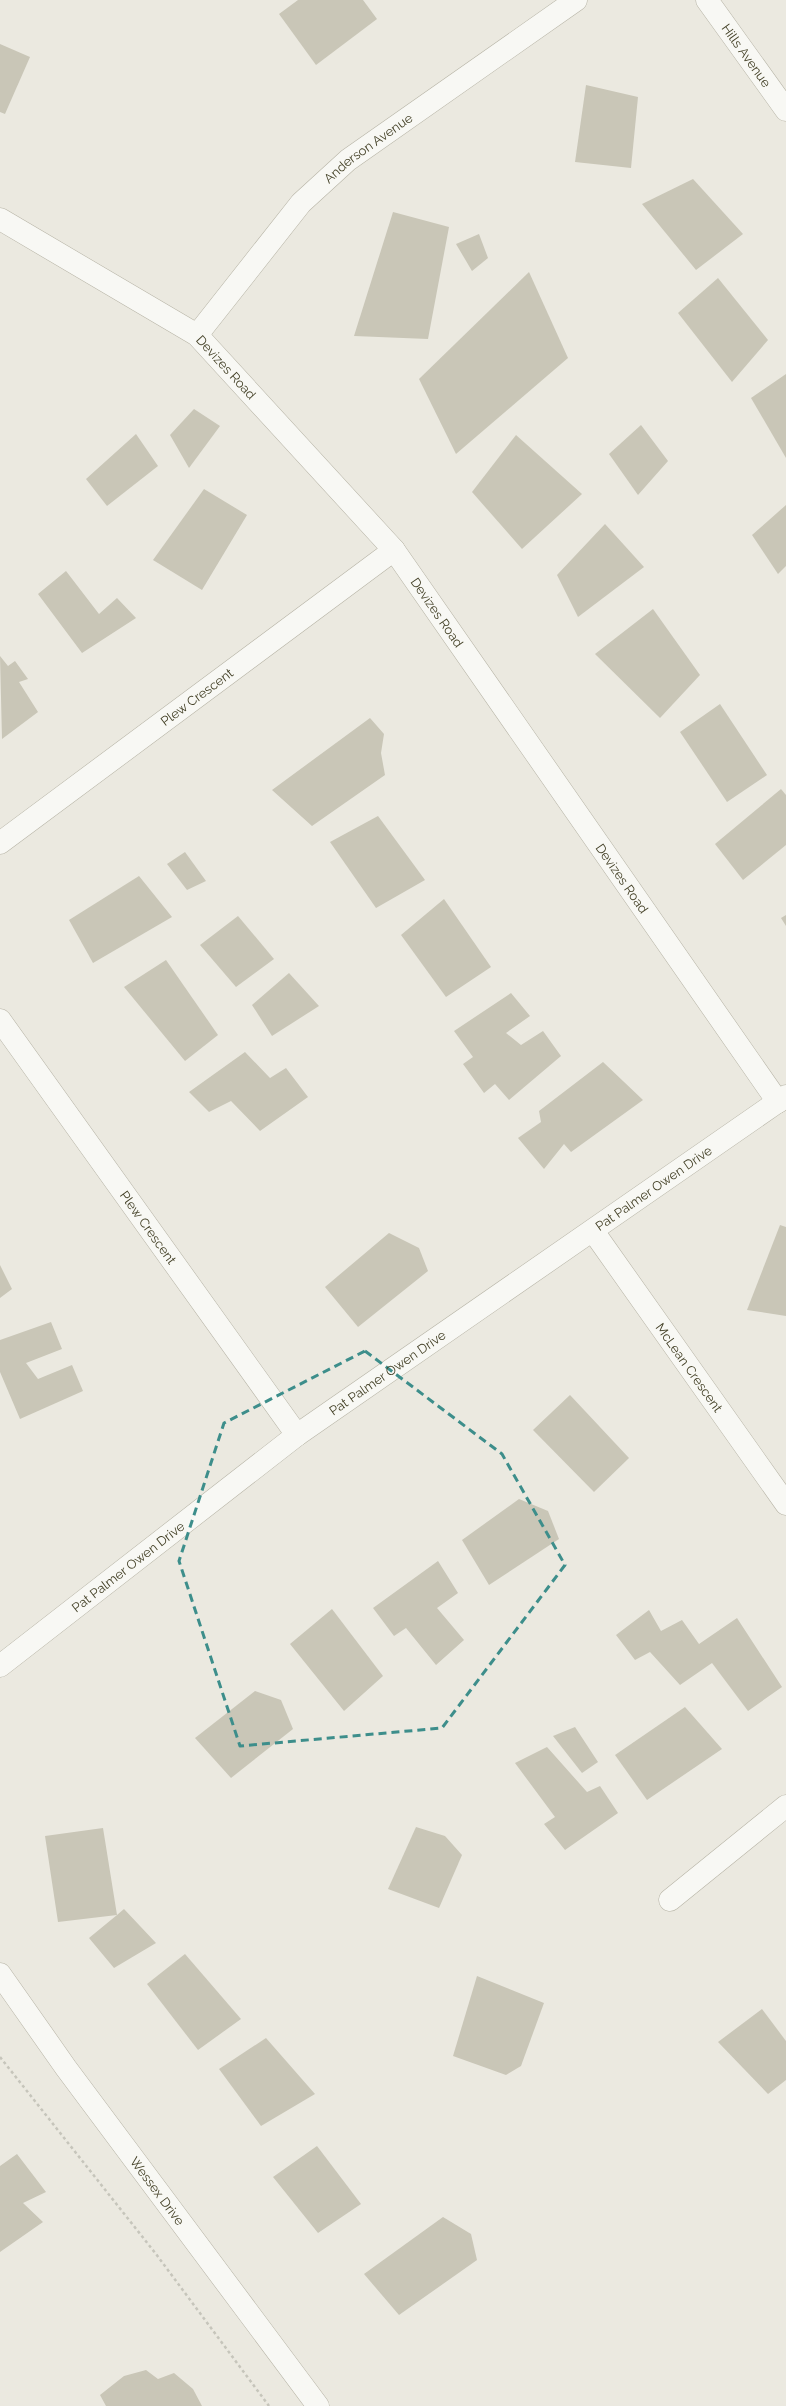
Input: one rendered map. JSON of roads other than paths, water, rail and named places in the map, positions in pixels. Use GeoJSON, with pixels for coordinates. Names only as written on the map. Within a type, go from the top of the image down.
{"type":"FeatureCollection","features":[{"type":"Feature","properties":{"kind":"street","name":"Anderson Avenue"},"geometry":{"type":"LineString","coordinates":[[197,335],[301,203],[348,160],[576,0]]}},
{"type":"Feature","properties":{"kind":"street","name":"Hills Avenue"},"geometry":{"type":"LineString","coordinates":[[707,0],[786,110]]}},
{"type":"Feature","properties":{"kind":"street","name":"Devizes Road"},"geometry":{"type":"LineString","coordinates":[[0,220],[197,335],[394,550],[782,1099]]}},
{"type":"Feature","properties":{"kind":"street","name":"Plew Crescent"},"geometry":{"type":"LineString","coordinates":[[0,843],[394,550]]}},
{"type":"Feature","properties":{"kind":"street","name":"Plew Crescent"},"geometry":{"type":"LineString","coordinates":[[0,1020],[297,1435]]}},
{"type":"Feature","properties":{"kind":"street","name":"Pat Palmer Owen Drive"},"geometry":{"type":"LineString","coordinates":[[0,1666],[297,1435],[782,1099]]}},
{"type":"Feature","properties":{"kind":"street","name":"McLean Crescent"},"geometry":{"type":"LineString","coordinates":[[593,1231],[786,1504]]}},
{"type":"Feature","properties":{"kind":"street"},"geometry":{"type":"LineString","coordinates":[[670,1900],[786,1806]]}},
{"type":"Feature","properties":{"kind":"street","name":"Wessex Drive"},"geometry":{"type":"LineString","coordinates":[[0,1974],[66,2068],[318,2406]]}}]}
